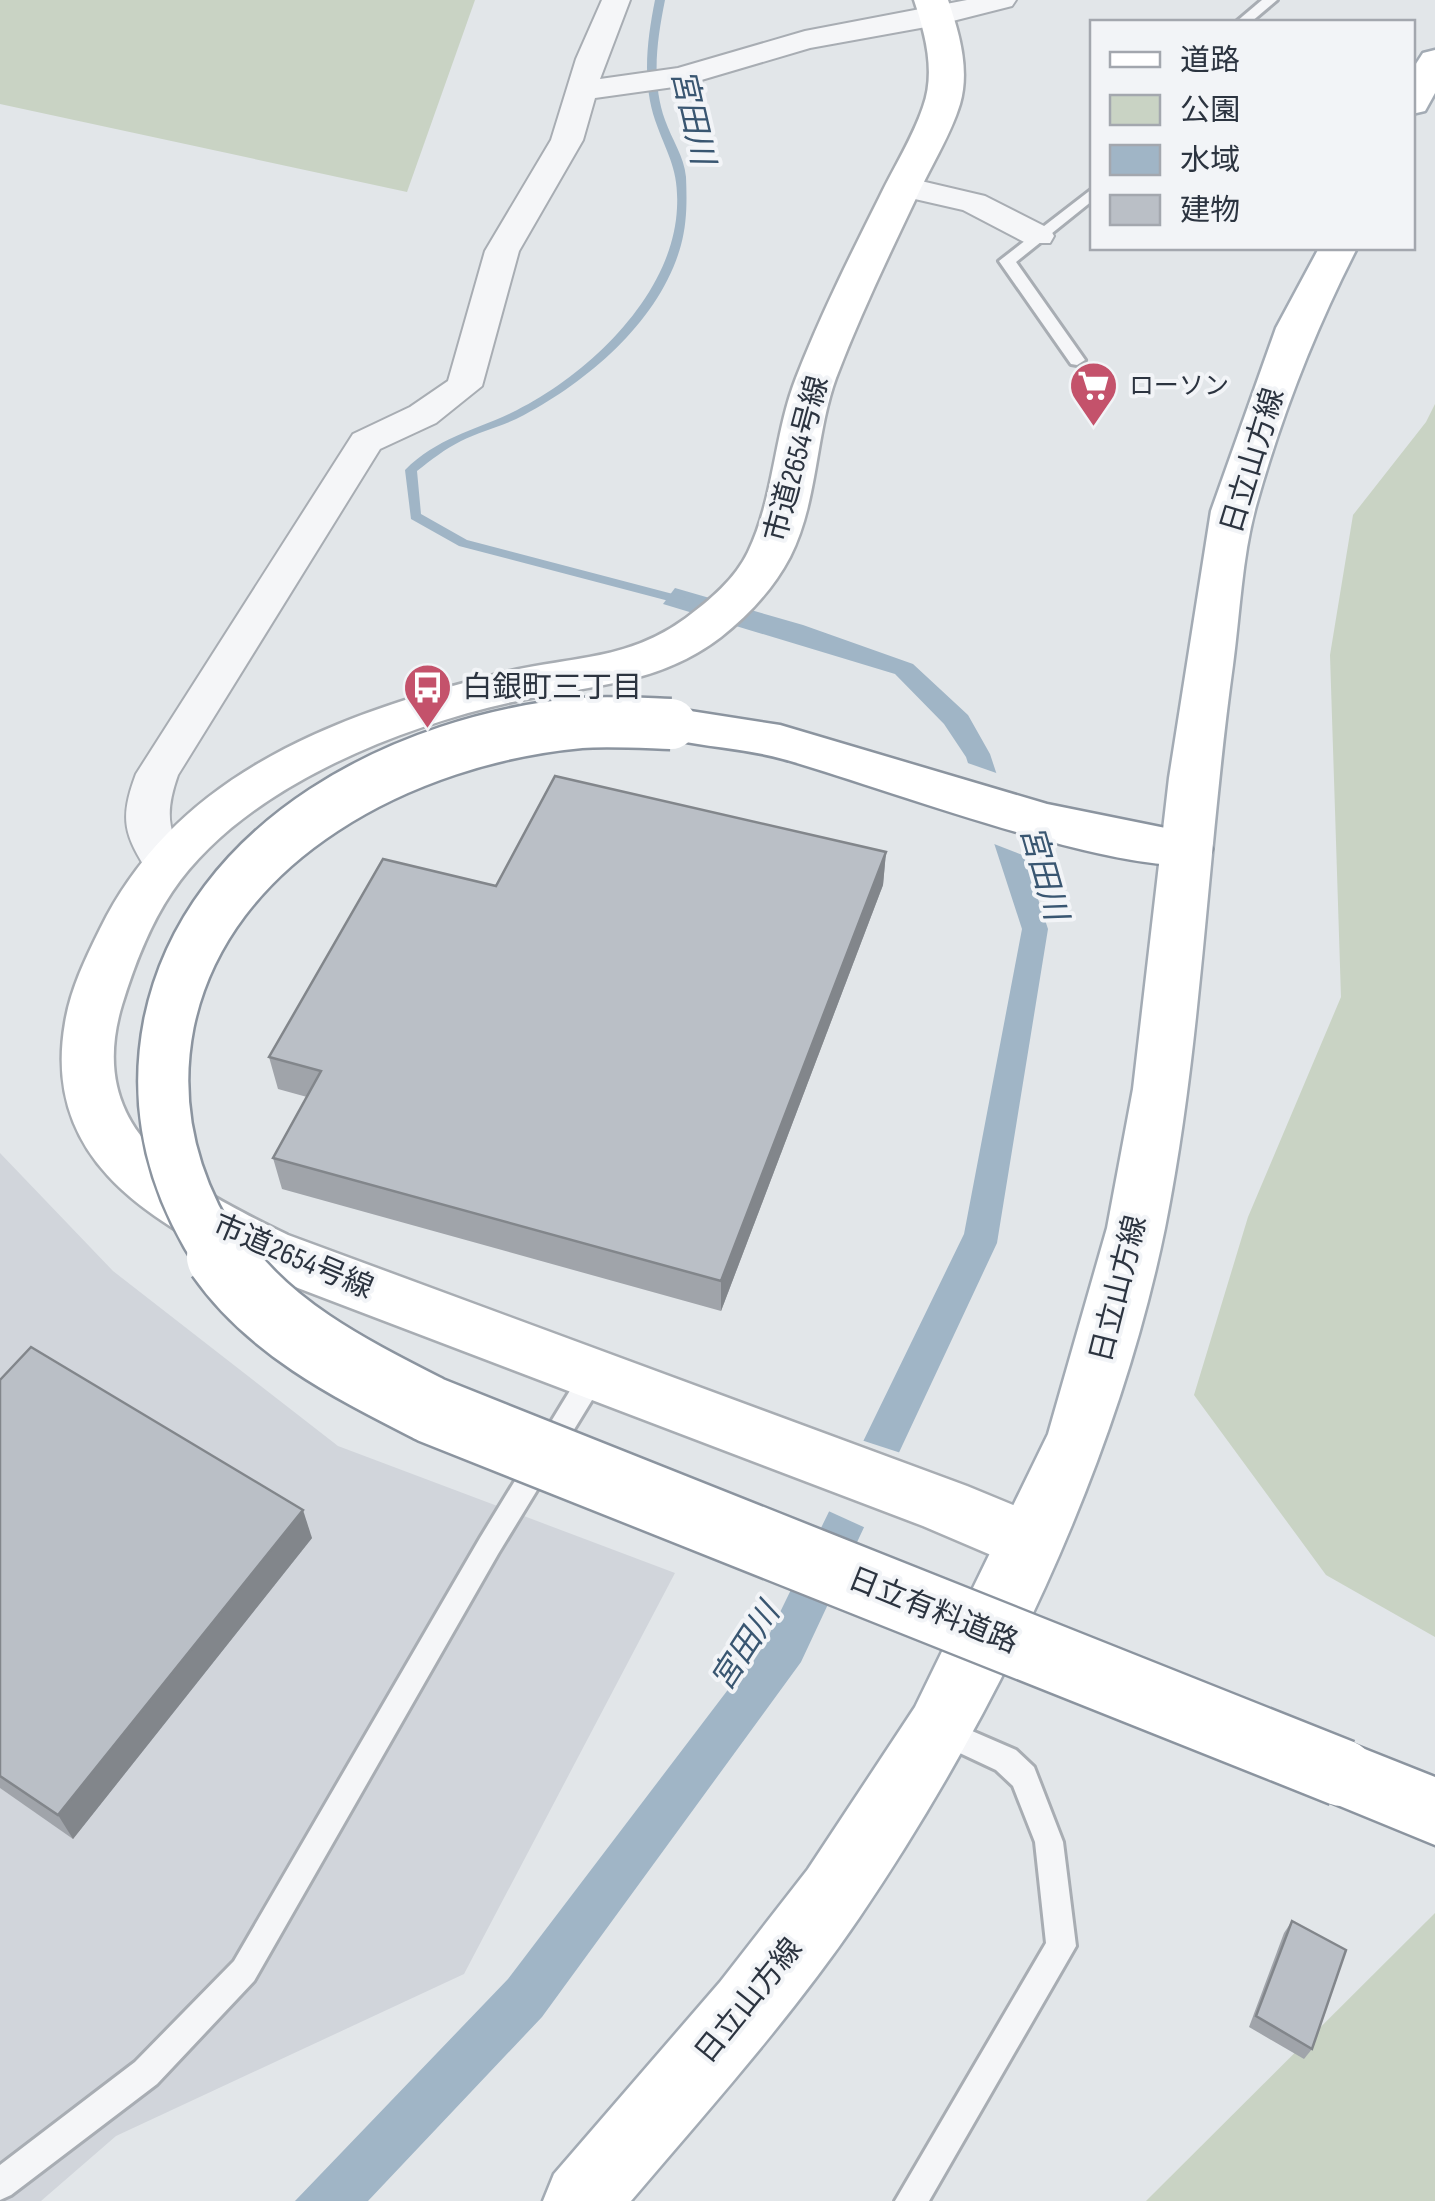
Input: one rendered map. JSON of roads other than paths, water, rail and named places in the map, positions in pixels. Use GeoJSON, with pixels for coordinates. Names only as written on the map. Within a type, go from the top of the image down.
{"type":"FeatureCollection","features":[{"type":"Feature","properties":{"kind":"main road","name":"市道2654号線"},"geometry":{"type":"LineString","coordinates":[[934,8],[947,44],[944,91],[819,372],[802,418],[774,549],[741,594],[683,641],[629,666],[478,694],[418,712],[254,788],[165,864],[104,977],[86,1036],[88,1092],[107,1141],[150,1186],[213,1226],[268,1252],[939,1504],[1032,1543]]}},
{"type":"Feature","properties":{"kind":"main road"},"geometry":{"type":"LineString","coordinates":[[1415,97],[1435,60]]}},
{"type":"Feature","properties":{"kind":"main road","name":"日立山方線"},"geometry":{"type":"LineString","coordinates":[[581,2201],[746,2008],[811,1922],[939,1730],[1032,1543],[1079,1434],[1100,1370],[1136,1228],[1160,1089],[1194,778],[1233,511],[1296,328],[1337,250]]}},
{"type":"Feature","properties":{"kind":"main road","name":"日立有料道路"},"geometry":{"type":"LineString","coordinates":[[1187,849],[1089,832],[780,741],[672,724],[584,723],[518,732],[451,750],[358,789],[301,824],[250,868],[208,920],[179,978],[163,1045],[162,1118],[181,1188],[200,1225],[244,1287],[316,1348],[432,1410],[1435,1811]]}},
{"type":"Feature","properties":{"kind":"street"},"geometry":{"type":"LineString","coordinates":[[165,864],[148,839],[143,811],[157,774],[366,442],[423,415],[464,386],[502,251],[594,90],[591,59],[616,0]]}},
{"type":"Feature","properties":{"kind":"street"},"geometry":{"type":"LineString","coordinates":[[594,90],[681,77],[805,40],[934,8],[1002,0]]}},
{"type":"Feature","properties":{"kind":"street"},"geometry":{"type":"LineString","coordinates":[[904,187],[974,203],[1038,236]]}},
{"type":"Feature","properties":{"kind":"lane"},"geometry":{"type":"LineString","coordinates":[[1245,20],[1270,0]]}},
{"type":"Feature","properties":{"kind":"lane"},"geometry":{"type":"LineString","coordinates":[[1077,360],[1008,261],[1090,196]]}},
{"type":"Feature","properties":{"kind":"lane"},"geometry":{"type":"LineString","coordinates":[[0,2184],[146,2074],[244,1970],[489,1546],[594,1374]]}},
{"type":"Feature","properties":{"kind":"lane"},"geometry":{"type":"LineString","coordinates":[[911,2201],[1061,1946],[1049,1842],[1024,1777],[1006,1760],[939,1730]]}},
{"type":"Feature","properties":{"kind":"water"},"geometry":{"type":"Polygon","coordinates":[[[675,588],[803,625],[913,664],[968,715],[990,754],[1048,929],[997,1243],[801,1662],[542,2017],[368,2201],[295,2201],[508,1979],[768,1637],[964,1234],[1022,929],[966,757],[944,724],[895,674],[663,604],[675,588]]]}},
{"type":"Feature","properties":{"kind":"waterway","name":"宮田川"},"geometry":{"type":"LineString","coordinates":[[660,0],[653,45],[653,90],[660,120],[680,169],[682,209],[676,246],[662,280],[642,312],[588,367],[525,410],[457,438],[411,470],[415,516],[463,543],[688,602]]}},
{"type":"Feature","properties":{"kind":"place","name":"ローソン"},"geometry":{"type":"Point","coordinates":[1094,428]}},
{"type":"Feature","properties":{"kind":"place","name":"白銀町三丁目"},"geometry":{"type":"Point","coordinates":[427,730]}}]}
